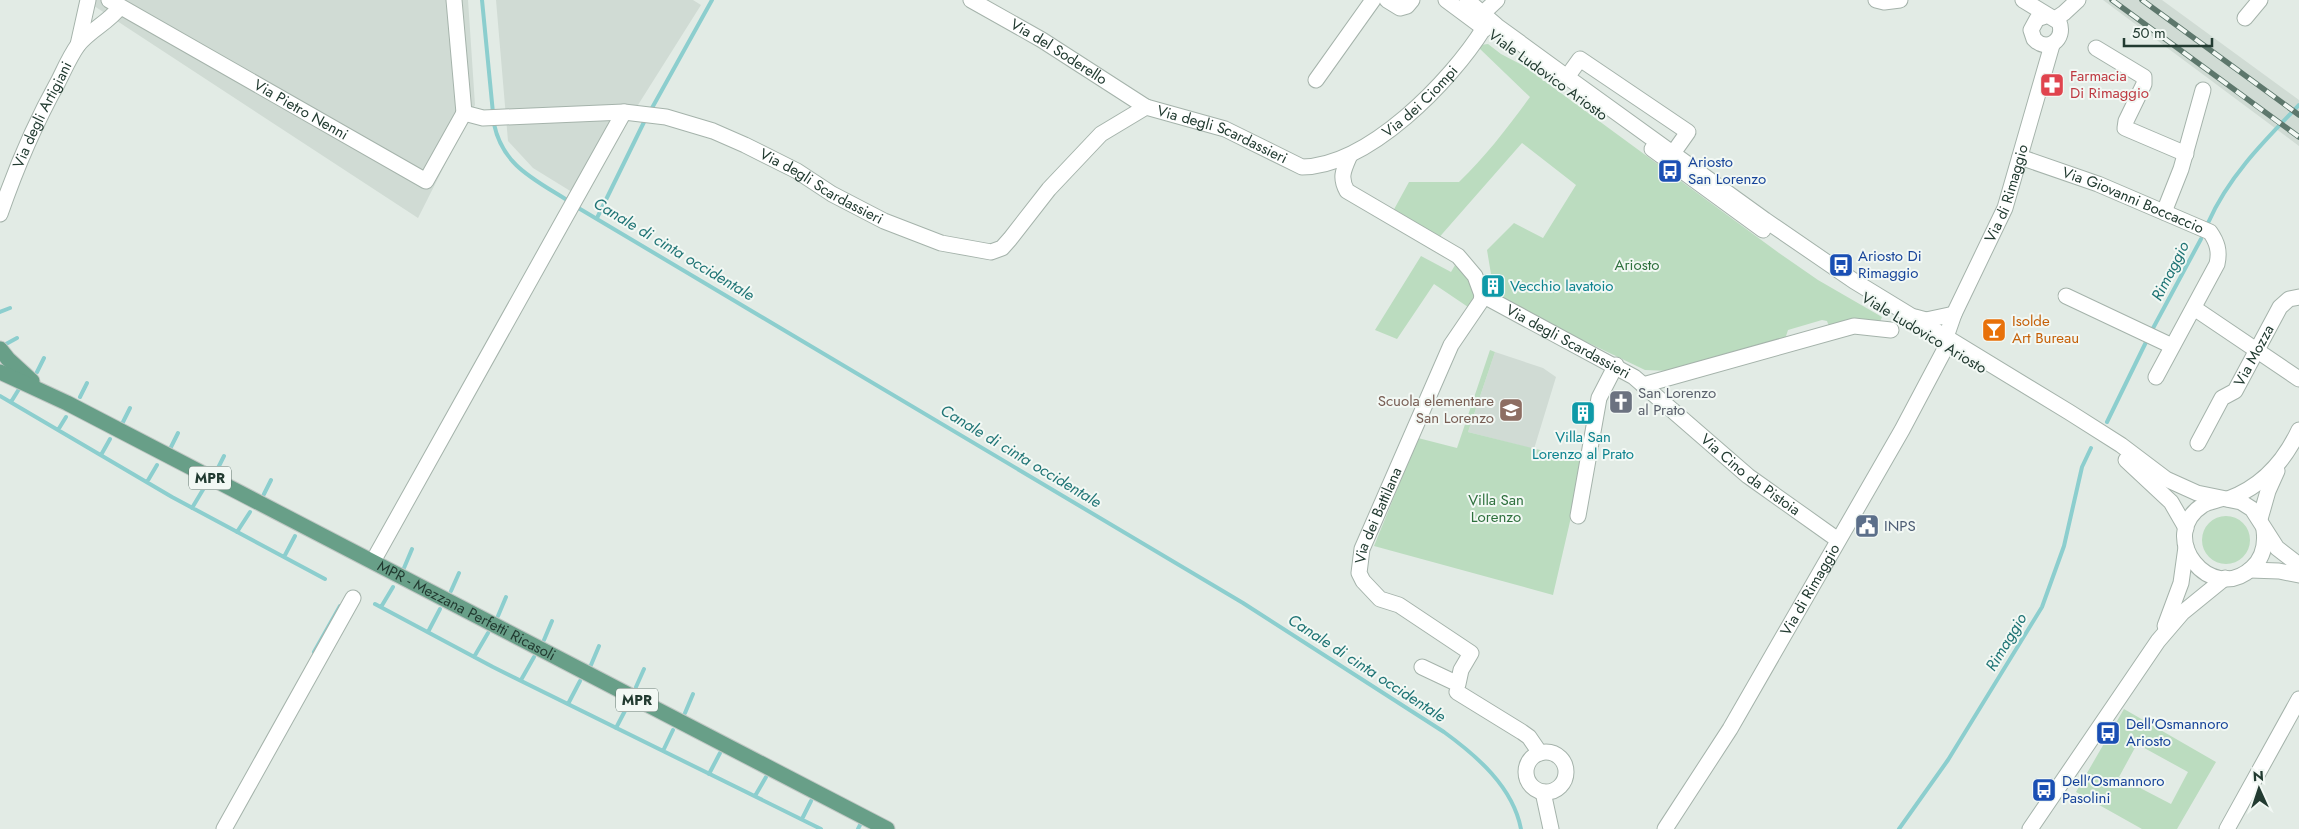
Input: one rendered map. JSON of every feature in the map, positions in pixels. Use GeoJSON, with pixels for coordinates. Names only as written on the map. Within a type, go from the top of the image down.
{"type":"FeatureCollection","features":[{"type":"Feature","properties":{"kind":"main road","name":"MPR - Mezzana Perfetti Ricasoli"},"geometry":{"type":"LineString","coordinates":[[0,349],[8,359],[44,392]]}},
{"type":"Feature","properties":{"kind":"main road","name":"MPR - Mezzana Perfetti Ricasoli"},"geometry":{"type":"LineString","coordinates":[[0,372],[44,392],[887,829]]}},
{"type":"Feature","properties":{"kind":"street","name":"Via degli Artigiani"},"geometry":{"type":"LineString","coordinates":[[78,46],[88,0]]}},
{"type":"Feature","properties":{"kind":"street"},"geometry":{"type":"LineString","coordinates":[[454,0],[464,113]]}},
{"type":"Feature","properties":{"kind":"street","name":"Via del Soderello"},"geometry":{"type":"LineString","coordinates":[[971,0],[1042,40],[1146,107]]}},
{"type":"Feature","properties":{"kind":"street"},"geometry":{"type":"LineString","coordinates":[[1316,80],[1373,0]]}},
{"type":"Feature","properties":{"kind":"street"},"geometry":{"type":"LineString","coordinates":[[1387,0],[1400,8],[1412,0]]}},
{"type":"Feature","properties":{"kind":"street","name":"Viale Ludovico Ariosto"},"geometry":{"type":"LineString","coordinates":[[1446,0],[1651,148],[1727,206],[1805,259],[1946,342],[2166,479],[2184,489],[2241,502],[2252,509],[2277,548],[2299,565]]}},
{"type":"Feature","properties":{"kind":"street","name":"Viale Ludovico Ariosto"},"geometry":{"type":"LineString","coordinates":[[1467,0],[1481,26],[1567,77],[1674,152],[1766,220],[1854,281],[1906,313],[1946,342]]}},
{"type":"Feature","properties":{"kind":"street","name":"Via dei Ciompi"},"geometry":{"type":"LineString","coordinates":[[1350,155],[1407,117],[1452,69],[1497,0]]}},
{"type":"Feature","properties":{"kind":"street"},"geometry":{"type":"LineString","coordinates":[[1876,0],[1900,4]]}},
{"type":"Feature","properties":{"kind":"street"},"geometry":{"type":"LineString","coordinates":[[2016,0],[2032,25],[2037,19],[2064,13],[2078,0]]}},
{"type":"Feature","properties":{"kind":"street"},"geometry":{"type":"LineString","coordinates":[[2023,0],[2050,17]]}},
{"type":"Feature","properties":{"kind":"street"},"geometry":{"type":"LineString","coordinates":[[2245,18],[2260,0]]}},
{"type":"Feature","properties":{"kind":"street","name":"Via degli Artigiani"},"geometry":{"type":"LineString","coordinates":[[0,214],[15,171],[37,119],[78,46],[96,26],[113,17],[115,4]]}},
{"type":"Feature","properties":{"kind":"street","name":"Via Pietro Nenni"},"geometry":{"type":"LineString","coordinates":[[115,4],[426,181],[464,113]]}},
{"type":"Feature","properties":{"kind":"street","name":"Via di Rimaggio"},"geometry":{"type":"LineString","coordinates":[[2032,25],[2034,40],[2047,45],[2057,42],[2061,32],[2059,22],[2050,17]]}},
{"type":"Feature","properties":{"kind":"street","name":"Via di Rimaggio"},"geometry":{"type":"LineString","coordinates":[[1666,829],[1730,729],[1907,421],[1946,342],[1954,314],[2005,208],[2045,66],[2047,45]]}},
{"type":"Feature","properties":{"kind":"street"},"geometry":{"type":"LineString","coordinates":[[2096,48],[2144,76],[2144,84],[2126,121],[2125,128],[2186,154]]}},
{"type":"Feature","properties":{"kind":"street","name":"Viale Ludovico Ariosto"},"geometry":{"type":"LineString","coordinates":[[1567,77],[1580,59],[1688,132],[1671,156],[1651,148]]}},
{"type":"Feature","properties":{"kind":"street"},"geometry":{"type":"LineString","coordinates":[[2164,212],[2186,154],[2203,90]]}},
{"type":"Feature","properties":{"kind":"street","name":"Via degli Scardassieri"},"geometry":{"type":"LineString","coordinates":[[464,113],[483,118],[624,112],[666,117],[713,132],[797,171],[832,194],[884,221],[941,243],[991,252],[1002,248],[1049,189],[1101,134],[1116,123],[1146,107],[1224,129],[1302,167],[1316,167],[1350,155]]}},
{"type":"Feature","properties":{"kind":"street"},"geometry":{"type":"LineString","coordinates":[[377,554],[624,112]]}},
{"type":"Feature","properties":{"kind":"street"},"geometry":{"type":"LineString","coordinates":[[1350,155],[1342,173],[1342,183],[1347,191],[1458,256],[1475,276],[1482,295]]}},
{"type":"Feature","properties":{"kind":"street","name":"Via Giovanni Boccaccio"},"geometry":{"type":"LineString","coordinates":[[2020,157],[2098,184],[2200,227],[2210,232],[2215,239],[2218,249],[2217,264],[2156,377]]}},
{"type":"Feature","properties":{"kind":"street","name":"Via degli Scardassieri"},"geometry":{"type":"LineString","coordinates":[[1482,295],[1616,366],[1643,385],[1854,326],[1892,330]]}},
{"type":"Feature","properties":{"kind":"street","name":"Via dei Battilana"},"geometry":{"type":"LineString","coordinates":[[1422,667],[1458,684],[1461,670],[1471,653],[1399,605],[1380,599],[1362,581],[1358,566],[1362,549],[1451,345],[1481,301],[1482,295]]}},
{"type":"Feature","properties":{"kind":"street"},"geometry":{"type":"LineString","coordinates":[[2066,296],[2134,330],[2172,346]]}},
{"type":"Feature","properties":{"kind":"street","name":"Via Mozza"},"geometry":{"type":"LineString","coordinates":[[2198,443],[2222,398],[2235,391],[2280,308],[2289,299],[2299,297]]}},
{"type":"Feature","properties":{"kind":"street"},"geometry":{"type":"LineString","coordinates":[[2194,308],[2299,379]]}},
{"type":"Feature","properties":{"kind":"street"},"geometry":{"type":"LineString","coordinates":[[1906,313],[1926,320],[1954,314]]}},
{"type":"Feature","properties":{"kind":"street"},"geometry":{"type":"LineString","coordinates":[[1578,516],[1599,398],[1616,366]]}},
{"type":"Feature","properties":{"kind":"street","name":"Via Cino da Pistoia"},"geometry":{"type":"LineString","coordinates":[[1643,385],[1748,476],[1838,540]]}},
{"type":"Feature","properties":{"kind":"street"},"geometry":{"type":"LineString","coordinates":[[2186,528],[2195,512],[2204,504],[2244,493],[2259,483],[2295,444],[2299,430]]}},
{"type":"Feature","properties":{"kind":"street","name":"Viale Ludovico Ariosto"},"geometry":{"type":"LineString","coordinates":[[2119,449],[2171,502],[2186,528],[2186,546],[2190,558],[2196,567],[2206,574],[2225,578]]}},
{"type":"Feature","properties":{"kind":"street"},"geometry":{"type":"LineString","coordinates":[[2030,829],[2158,641],[2182,613],[2225,578],[2240,576],[2250,570],[2263,552],[2262,525],[2268,491],[2280,462]]}},
{"type":"Feature","properties":{"kind":"street"},"geometry":{"type":"LineString","coordinates":[[2158,641],[2178,592],[2186,546]]}},
{"type":"Feature","properties":{"kind":"street"},"geometry":{"type":"LineString","coordinates":[[2250,570],[2279,571],[2299,575]]}},
{"type":"Feature","properties":{"kind":"street"},"geometry":{"type":"LineString","coordinates":[[224,829],[353,598]]}},
{"type":"Feature","properties":{"kind":"street"},"geometry":{"type":"LineString","coordinates":[[1457,692],[1522,732],[1533,742],[1540,753]]}},
{"type":"Feature","properties":{"kind":"street"},"geometry":{"type":"LineString","coordinates":[[2227,829],[2299,699]]}},
{"type":"Feature","properties":{"kind":"street"},"geometry":{"type":"LineString","coordinates":[[1547,752],[1559,756],[1566,768],[1566,774],[1561,786],[1549,792],[1543,792],[1531,785],[1526,773],[1530,761],[1540,753],[1547,752]]}},
{"type":"Feature","properties":{"kind":"street"},"geometry":{"type":"LineString","coordinates":[[1543,792],[1551,829]]}},
{"type":"Feature","properties":{"kind":"shaded area"},"geometry":{"type":"Polygon","coordinates":[[[85,0],[468,0],[475,105],[418,218],[85,0]]]}},
{"type":"Feature","properties":{"kind":"shaded area"},"geometry":{"type":"Polygon","coordinates":[[[496,0],[693,0],[701,5],[580,197],[533,168],[508,141],[496,0]]]}},
{"type":"Feature","properties":{"kind":"shaded area"},"geometry":{"type":"Polygon","coordinates":[[[2103,0],[2162,0],[2299,100],[2299,146],[2103,0]]]}},
{"type":"Feature","properties":{"kind":"shaded area","name":"Scuola elementare San Lorenzo"},"geometry":{"type":"Polygon","coordinates":[[[1495,352],[1543,368],[1556,377],[1534,449],[1468,432],[1495,352]]]}},
{"type":"Feature","properties":{"kind":"green space","name":"Ariosto"},"geometry":{"type":"Polygon","coordinates":[[[1488,44],[1501,54],[1524,66],[1779,253],[1818,280],[1882,317],[1879,325],[1830,329],[1827,321],[1822,320],[1788,330],[1784,342],[1725,354],[1671,371],[1645,370],[1495,298],[1487,250],[1514,223],[1543,238],[1576,185],[1522,143],[1436,241],[1392,213],[1409,182],[1459,182],[1496,141],[1530,97],[1479,48],[1480,45],[1488,44]]]}},
{"type":"Feature","properties":{"kind":"green space"},"geometry":{"type":"Polygon","coordinates":[[[1421,256],[1451,272],[1458,260],[1478,294],[1468,307],[1434,284],[1397,339],[1375,330],[1421,256]]]}},
{"type":"Feature","properties":{"kind":"green space","name":"Villa San Lorenzo"},"geometry":{"type":"Polygon","coordinates":[[[1490,350],[1495,352],[1468,432],[1584,461],[1553,595],[1374,546],[1418,438],[1457,448],[1490,350]]]}},
{"type":"Feature","properties":{"kind":"green space"},"geometry":{"type":"Polygon","coordinates":[[[2226,516],[2235,518],[2243,523],[2248,531],[2250,540],[2248,549],[2243,557],[2235,562],[2226,564],[2217,562],[2209,557],[2204,549],[2202,540],[2204,531],[2209,523],[2217,518],[2226,516]]]}},
{"type":"Feature","properties":{"kind":"green space"},"geometry":{"type":"Polygon","coordinates":[[[2124,709],[2216,762],[2177,829],[2142,829],[2076,792],[2124,709]],[[2137,744],[2119,777],[2171,804],[2188,772],[2137,744]]]}},
{"type":"Feature","properties":{"kind":"waterway","name":"Canale di cinta occidentale"},"geometry":{"type":"LineString","coordinates":[[482,0],[493,113]]}},
{"type":"Feature","properties":{"kind":"waterway"},"geometry":{"type":"LineString","coordinates":[[652,108],[712,0]]}},
{"type":"Feature","properties":{"kind":"waterway","name":"Rimaggio"},"geometry":{"type":"LineString","coordinates":[[2208,223],[2216,206],[2236,175],[2260,146],[2299,105]]}},
{"type":"Feature","properties":{"kind":"waterway"},"geometry":{"type":"LineString","coordinates":[[597,218],[646,118]]}},
{"type":"Feature","properties":{"kind":"waterway","name":"Canale di cinta occidentale"},"geometry":{"type":"LineString","coordinates":[[494,124],[498,139],[513,162],[533,179],[570,202]]}},
{"type":"Feature","properties":{"kind":"waterway","name":"Canale di cinta occidentale"},"geometry":{"type":"LineString","coordinates":[[575,206],[1243,603],[1444,732],[1481,762],[1502,786],[1517,814],[1521,829]]}},
{"type":"Feature","properties":{"kind":"waterway","name":"Rimaggio"},"geometry":{"type":"LineString","coordinates":[[2151,332],[2201,239]]}},
{"type":"Feature","properties":{"kind":"waterway"},"geometry":{"type":"LineString","coordinates":[[0,312],[10,308]]}},
{"type":"Feature","properties":{"kind":"waterway"},"geometry":{"type":"LineString","coordinates":[[6,344],[17,338]]}},
{"type":"Feature","properties":{"kind":"waterway","name":"Rimaggio"},"geometry":{"type":"LineString","coordinates":[[2107,422],[2148,338]]}},
{"type":"Feature","properties":{"kind":"waterway"},"geometry":{"type":"LineString","coordinates":[[37,372],[44,358]]}},
{"type":"Feature","properties":{"kind":"waterway"},"geometry":{"type":"LineString","coordinates":[[80,397],[87,383]]}},
{"type":"Feature","properties":{"kind":"waterway"},"geometry":{"type":"LineString","coordinates":[[11,402],[19,389]]}},
{"type":"Feature","properties":{"kind":"waterway"},"geometry":{"type":"LineString","coordinates":[[0,396],[172,497],[325,579]]}},
{"type":"Feature","properties":{"kind":"waterway"},"geometry":{"type":"LineString","coordinates":[[123,422],[130,408]]}},
{"type":"Feature","properties":{"kind":"waterway"},"geometry":{"type":"LineString","coordinates":[[58,430],[66,417]]}},
{"type":"Feature","properties":{"kind":"waterway"},"geometry":{"type":"LineString","coordinates":[[171,447],[178,433]]}},
{"type":"Feature","properties":{"kind":"waterway"},"geometry":{"type":"LineString","coordinates":[[101,455],[110,439]]}},
{"type":"Feature","properties":{"kind":"waterway","name":"Rimaggio"},"geometry":{"type":"LineString","coordinates":[[1899,829],[1948,760],[2042,607],[2064,546],[2082,467],[2091,448]]}},
{"type":"Feature","properties":{"kind":"waterway"},"geometry":{"type":"LineString","coordinates":[[217,470],[224,456]]}},
{"type":"Feature","properties":{"kind":"waterway"},"geometry":{"type":"LineString","coordinates":[[147,482],[157,465]]}},
{"type":"Feature","properties":{"kind":"waterway"},"geometry":{"type":"LineString","coordinates":[[264,494],[271,480]]}},
{"type":"Feature","properties":{"kind":"waterway"},"geometry":{"type":"LineString","coordinates":[[192,508],[204,488]]}},
{"type":"Feature","properties":{"kind":"waterway"},"geometry":{"type":"LineString","coordinates":[[237,532],[250,512]]}},
{"type":"Feature","properties":{"kind":"waterway"},"geometry":{"type":"LineString","coordinates":[[284,557],[295,536]]}},
{"type":"Feature","properties":{"kind":"waterway"},"geometry":{"type":"LineString","coordinates":[[404,568],[412,549]]}},
{"type":"Feature","properties":{"kind":"waterway"},"geometry":{"type":"LineString","coordinates":[[451,591],[459,573]]}},
{"type":"Feature","properties":{"kind":"waterway"},"geometry":{"type":"LineString","coordinates":[[381,607],[393,587]]}},
{"type":"Feature","properties":{"kind":"waterway"},"geometry":{"type":"LineString","coordinates":[[498,616],[506,597]]}},
{"type":"Feature","properties":{"kind":"waterway"},"geometry":{"type":"LineString","coordinates":[[375,604],[493,667],[821,829]]}},
{"type":"Feature","properties":{"kind":"waterway"},"geometry":{"type":"LineString","coordinates":[[314,652],[340,606]]}},
{"type":"Feature","properties":{"kind":"waterway"},"geometry":{"type":"LineString","coordinates":[[428,632],[440,609]]}},
{"type":"Feature","properties":{"kind":"waterway"},"geometry":{"type":"LineString","coordinates":[[544,640],[552,621]]}},
{"type":"Feature","properties":{"kind":"waterway"},"geometry":{"type":"LineString","coordinates":[[474,657],[488,633]]}},
{"type":"Feature","properties":{"kind":"waterway"},"geometry":{"type":"LineString","coordinates":[[591,665],[599,646]]}},
{"type":"Feature","properties":{"kind":"waterway"},"geometry":{"type":"LineString","coordinates":[[521,680],[534,657]]}},
{"type":"Feature","properties":{"kind":"waterway"},"geometry":{"type":"LineString","coordinates":[[636,687],[644,669]]}},
{"type":"Feature","properties":{"kind":"waterway"},"geometry":{"type":"LineString","coordinates":[[568,704],[580,681]]}},
{"type":"Feature","properties":{"kind":"waterway"},"geometry":{"type":"LineString","coordinates":[[685,713],[693,694]]}},
{"type":"Feature","properties":{"kind":"waterway"},"geometry":{"type":"LineString","coordinates":[[616,728],[628,705]]}},
{"type":"Feature","properties":{"kind":"waterway"},"geometry":{"type":"LineString","coordinates":[[663,751],[673,730]]}},
{"type":"Feature","properties":{"kind":"waterway"},"geometry":{"type":"LineString","coordinates":[[709,774],[720,753]]}},
{"type":"Feature","properties":{"kind":"waterway"},"geometry":{"type":"LineString","coordinates":[[755,796],[766,777]]}},
{"type":"Feature","properties":{"kind":"waterway"},"geometry":{"type":"LineString","coordinates":[[802,819],[811,801]]}},
{"type":"Feature","properties":{"kind":"waterway"},"geometry":{"type":"LineString","coordinates":[[858,829],[860,825]]}},
{"type":"Feature","properties":{"kind":"railway"},"geometry":{"type":"LineString","coordinates":[[2112,0],[2299,137]]}},
{"type":"Feature","properties":{"kind":"railway"},"geometry":{"type":"LineString","coordinates":[[2142,0],[2299,115]]}},
{"type":"Feature","properties":{"kind":"place","name":"Farmacia Di Rimaggio"},"geometry":{"type":"Point","coordinates":[2052,85]}},
{"type":"Feature","properties":{"kind":"place","name":"Ariosto San Lorenzo"},"geometry":{"type":"Point","coordinates":[1670,171]}},
{"type":"Feature","properties":{"kind":"place","name":"Ariosto Di Rimaggio"},"geometry":{"type":"Point","coordinates":[1841,265]}},
{"type":"Feature","properties":{"kind":"place","name":"Vecchio lavatoio"},"geometry":{"type":"Point","coordinates":[1493,286]}},
{"type":"Feature","properties":{"kind":"place","name":"Isolde Art Bureau"},"geometry":{"type":"Point","coordinates":[1994,330]}},
{"type":"Feature","properties":{"kind":"place","name":"San Lorenzo al Prato"},"geometry":{"type":"Point","coordinates":[1621,402]}},
{"type":"Feature","properties":{"kind":"place","name":"Scuola elementare San Lorenzo"},"geometry":{"type":"Point","coordinates":[1511,410]}},
{"type":"Feature","properties":{"kind":"place","name":"Villa San Lorenzo al Prato"},"geometry":{"type":"Point","coordinates":[1583,413]}},
{"type":"Feature","properties":{"kind":"place","name":"INPS"},"geometry":{"type":"Point","coordinates":[1867,526]}},
{"type":"Feature","properties":{"kind":"place","name":"Dell'Osmannoro Ariosto"},"geometry":{"type":"Point","coordinates":[2108,733]}},
{"type":"Feature","properties":{"kind":"place","name":"Dell'Osmannoro Pasolini"},"geometry":{"type":"Point","coordinates":[2044,790]}}]}
